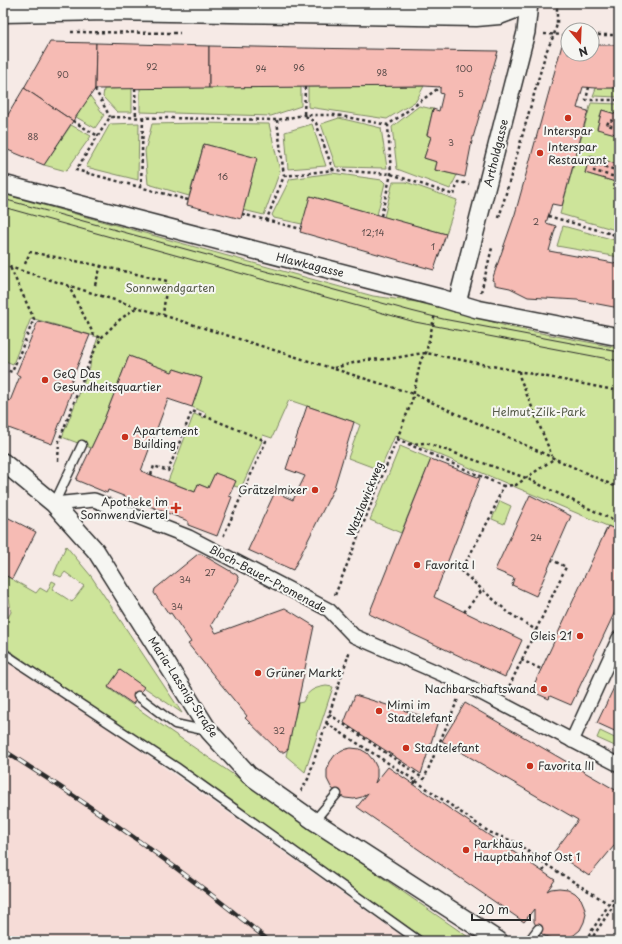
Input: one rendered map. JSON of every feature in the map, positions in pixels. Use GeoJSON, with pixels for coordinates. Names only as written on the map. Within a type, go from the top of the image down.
{"type":"FeatureCollection","features":[{"type":"Feature","properties":{"kind":"main road"},"geometry":{"type":"LineString","coordinates":[[3,11],[108,9],[476,15],[498,13],[524,3]]}},
{"type":"Feature","properties":{"kind":"street","name":"Artholdgasse"},"geometry":{"type":"LineString","coordinates":[[457,303],[526,32],[529,3]]}},
{"type":"Feature","properties":{"kind":"street","name":"Hlawkagasse"},"geometry":{"type":"LineString","coordinates":[[3,184],[440,298],[477,309],[619,337]]}},
{"type":"Feature","properties":{"kind":"street","name":"Maria-Lassnig-Straße"},"geometry":{"type":"LineString","coordinates":[[3,462],[54,504],[96,552],[209,731],[249,775],[314,821],[499,941]]}},
{"type":"Feature","properties":{"kind":"street","name":"Bloch-Bauer-Promenade"},"geometry":{"type":"LineString","coordinates":[[54,504],[94,500],[189,538],[329,610],[354,636],[464,684],[619,765]]}},
{"type":"Feature","properties":{"kind":"street"},"geometry":{"type":"LineString","coordinates":[[572,741],[619,638]]}},
{"type":"Feature","properties":{"kind":"lane"},"geometry":{"type":"LineString","coordinates":[[54,504],[82,445]]}},
{"type":"Feature","properties":{"kind":"lane"},"geometry":{"type":"LineString","coordinates":[[3,653],[176,767],[419,941]]}},
{"type":"Feature","properties":{"kind":"lane"},"geometry":{"type":"LineString","coordinates":[[138,696],[175,724],[209,731]]}},
{"type":"Feature","properties":{"kind":"lane"},"geometry":{"type":"LineString","coordinates":[[314,821],[337,794]]}},
{"type":"Feature","properties":{"kind":"lane"},"geometry":{"type":"LineString","coordinates":[[529,941],[538,929]]}},
{"type":"Feature","properties":{"kind":"path"},"geometry":{"type":"LineString","coordinates":[[499,218],[546,52],[554,35],[557,24],[557,3]]}},
{"type":"Feature","properties":{"kind":"path"},"geometry":{"type":"LineString","coordinates":[[554,35],[560,35]]}},
{"type":"Feature","properties":{"kind":"path"},"geometry":{"type":"LineString","coordinates":[[600,35],[619,35]]}},
{"type":"Feature","properties":{"kind":"path"},"geometry":{"type":"LineString","coordinates":[[304,114],[305,87]]}},
{"type":"Feature","properties":{"kind":"path"},"geometry":{"type":"LineString","coordinates":[[110,117],[277,120],[304,114],[336,115],[388,124],[440,87]]}},
{"type":"Feature","properties":{"kind":"path"},"geometry":{"type":"LineString","coordinates":[[588,87],[586,100],[619,100]]}},
{"type":"Feature","properties":{"kind":"path"},"geometry":{"type":"LineString","coordinates":[[135,88],[136,118]]}},
{"type":"Feature","properties":{"kind":"path"},"geometry":{"type":"LineString","coordinates":[[95,89],[110,117]]}},
{"type":"Feature","properties":{"kind":"path"},"geometry":{"type":"LineString","coordinates":[[304,114],[316,123],[332,170]]}},
{"type":"Feature","properties":{"kind":"path"},"geometry":{"type":"LineString","coordinates":[[110,117],[76,170],[188,200]]}},
{"type":"Feature","properties":{"kind":"path"},"geometry":{"type":"LineString","coordinates":[[141,187],[143,118]]}},
{"type":"Feature","properties":{"kind":"path"},"geometry":{"type":"LineString","coordinates":[[266,221],[284,176],[277,120]]}},
{"type":"Feature","properties":{"kind":"path"},"geometry":{"type":"LineString","coordinates":[[619,122],[609,120],[607,125],[619,128]]}},
{"type":"Feature","properties":{"kind":"path"},"geometry":{"type":"LineString","coordinates":[[74,121],[98,136]]}},
{"type":"Feature","properties":{"kind":"path"},"geometry":{"type":"LineString","coordinates":[[381,216],[391,174],[388,124]]}},
{"type":"Feature","properties":{"kind":"path"},"geometry":{"type":"LineString","coordinates":[[619,171],[596,164],[594,171],[619,178]]}},
{"type":"Feature","properties":{"kind":"path"},"geometry":{"type":"LineString","coordinates":[[284,176],[332,170],[391,174],[454,195],[458,182],[487,188]]}},
{"type":"Feature","properties":{"kind":"path"},"geometry":{"type":"LineString","coordinates":[[613,176],[615,170]]}},
{"type":"Feature","properties":{"kind":"path"},"geometry":{"type":"LineString","coordinates":[[242,214],[301,229]]}},
{"type":"Feature","properties":{"kind":"path"},"geometry":{"type":"LineString","coordinates":[[548,216],[619,236]]}},
{"type":"Feature","properties":{"kind":"path"},"geometry":{"type":"LineString","coordinates":[[477,309],[493,241]]}},
{"type":"Feature","properties":{"kind":"path"},"geometry":{"type":"LineString","coordinates":[[25,264],[30,252],[167,281],[163,315]]}},
{"type":"Feature","properties":{"kind":"path"},"geometry":{"type":"LineString","coordinates":[[3,265],[414,394],[619,488]]}},
{"type":"Feature","properties":{"kind":"path"},"geometry":{"type":"LineString","coordinates":[[95,285],[101,266]]}},
{"type":"Feature","properties":{"kind":"path"},"geometry":{"type":"LineString","coordinates":[[3,369],[12,372],[34,319],[10,267]]}},
{"type":"Feature","properties":{"kind":"path"},"geometry":{"type":"LineString","coordinates":[[68,285],[94,335],[102,338]]}},
{"type":"Feature","properties":{"kind":"path","name":"Watzlawickweg"},"geometry":{"type":"LineString","coordinates":[[329,610],[414,394],[421,359],[426,354],[440,298]]}},
{"type":"Feature","properties":{"kind":"path"},"geometry":{"type":"LineString","coordinates":[[58,464],[59,441],[90,358],[102,338],[118,321],[138,307]]}},
{"type":"Feature","properties":{"kind":"path"},"geometry":{"type":"LineString","coordinates":[[334,368],[365,360],[389,359],[417,354],[426,354],[619,391]]}},
{"type":"Feature","properties":{"kind":"path"},"geometry":{"type":"LineString","coordinates":[[519,371],[520,378],[554,457]]}},
{"type":"Feature","properties":{"kind":"path"},"geometry":{"type":"LineString","coordinates":[[151,475],[154,466],[168,471],[192,411],[266,441],[216,551]]}},
{"type":"Feature","properties":{"kind":"path"},"geometry":{"type":"LineString","coordinates":[[397,439],[503,486],[516,485],[554,457]]}},
{"type":"Feature","properties":{"kind":"path"},"geometry":{"type":"LineString","coordinates":[[409,444],[426,443],[526,478],[619,523]]}},
{"type":"Feature","properties":{"kind":"path"},"geometry":{"type":"LineString","coordinates":[[503,486],[492,514],[461,571],[509,613],[536,630]]}},
{"type":"Feature","properties":{"kind":"path"},"geometry":{"type":"LineString","coordinates":[[501,704],[566,567],[552,560]]}},
{"type":"Feature","properties":{"kind":"path"},"geometry":{"type":"LineString","coordinates":[[464,612],[482,590]]}},
{"type":"Feature","properties":{"kind":"path"},"geometry":{"type":"LineString","coordinates":[[292,806],[308,779],[354,636]]}},
{"type":"Feature","properties":{"kind":"path"},"geometry":{"type":"LineString","coordinates":[[522,660],[541,669]]}},
{"type":"Feature","properties":{"kind":"path"},"geometry":{"type":"LineString","coordinates":[[329,714],[424,779],[464,684]]}},
{"type":"Feature","properties":{"kind":"path"},"geometry":{"type":"LineString","coordinates":[[326,723],[416,781],[489,832],[515,842],[547,865],[609,904]]}},
{"type":"Feature","properties":{"kind":"path"},"geometry":{"type":"LineString","coordinates":[[543,871],[547,865]]}},
{"type":"Feature","properties":{"kind":"path"},"geometry":{"type":"LineString","coordinates":[[584,941],[619,889]]}},
{"type":"Feature","properties":{"kind":"path"},"geometry":{"type":"LineString","coordinates":[[590,941],[619,898]]}},
{"type":"Feature","properties":{"kind":"shaded area"},"geometry":{"type":"Polygon","coordinates":[[[3,590],[19,598],[3,627],[3,590]]]}},
{"type":"Feature","properties":{"kind":"shaded area"},"geometry":{"type":"Polygon","coordinates":[[[3,660],[56,693],[131,744],[409,941],[3,941],[3,660]]]}},
{"type":"Feature","properties":{"kind":"green space"},"geometry":{"type":"Polygon","coordinates":[[[424,86],[416,101],[387,119],[308,107],[308,87],[424,86]]]}},
{"type":"Feature","properties":{"kind":"green space"},"geometry":{"type":"Polygon","coordinates":[[[301,87],[301,106],[271,116],[140,112],[140,88],[301,87]]]}},
{"type":"Feature","properties":{"kind":"green space"},"geometry":{"type":"Polygon","coordinates":[[[132,88],[132,112],[117,112],[103,97],[104,89],[132,88]]]}},
{"type":"Feature","properties":{"kind":"green space"},"geometry":{"type":"Polygon","coordinates":[[[596,88],[619,88],[619,97],[593,96],[596,88]]]}},
{"type":"Feature","properties":{"kind":"green space"},"geometry":{"type":"Polygon","coordinates":[[[90,96],[104,115],[95,128],[76,117],[90,96]]]}},
{"type":"Feature","properties":{"kind":"green space"},"geometry":{"type":"Polygon","coordinates":[[[591,103],[619,104],[619,115],[602,110],[597,128],[619,135],[619,165],[590,156],[585,173],[619,183],[619,231],[560,214],[591,103]]]}},
{"type":"Feature","properties":{"kind":"green space"},"geometry":{"type":"Polygon","coordinates":[[[419,106],[433,109],[427,135],[431,137],[424,158],[437,162],[435,170],[457,175],[450,189],[397,169],[392,127],[419,106]]]}},
{"type":"Feature","properties":{"kind":"green space"},"geometry":{"type":"Polygon","coordinates":[[[339,118],[381,128],[387,168],[336,167],[321,124],[339,118]]]}},
{"type":"Feature","properties":{"kind":"green space"},"geometry":{"type":"Polygon","coordinates":[[[139,123],[138,180],[86,167],[110,124],[139,123]]]}},
{"type":"Feature","properties":{"kind":"green space"},"geometry":{"type":"Polygon","coordinates":[[[152,124],[269,124],[280,171],[264,215],[243,210],[257,158],[204,144],[189,196],[148,184],[145,151],[152,124]]]}},
{"type":"Feature","properties":{"kind":"green space"},"geometry":{"type":"Polygon","coordinates":[[[312,124],[326,166],[288,169],[285,132],[312,124]]]}},
{"type":"Feature","properties":{"kind":"green space"},"geometry":{"type":"Polygon","coordinates":[[[71,125],[91,136],[66,171],[44,165],[71,125]]]}},
{"type":"Feature","properties":{"kind":"green space"},"geometry":{"type":"Polygon","coordinates":[[[332,173],[382,180],[385,183],[377,215],[311,196],[302,224],[274,218],[272,215],[290,179],[332,173]]]}},
{"type":"Feature","properties":{"kind":"green space"},"geometry":{"type":"Polygon","coordinates":[[[393,182],[406,182],[457,200],[446,234],[384,217],[393,182]]]}},
{"type":"Feature","properties":{"kind":"green space","name":"Helmut-Zilk-Park"},"geometry":{"type":"Polygon","coordinates":[[[3,194],[373,296],[438,305],[509,327],[619,348],[619,531],[395,436],[380,470],[348,458],[360,425],[289,400],[272,438],[263,435],[262,441],[241,488],[234,486],[235,481],[215,473],[208,488],[198,484],[195,492],[168,481],[194,414],[204,418],[206,413],[192,407],[202,378],[174,369],[172,372],[129,356],[101,427],[91,448],[62,437],[90,367],[91,358],[98,337],[31,318],[13,364],[3,360],[3,194]]]}},
{"type":"Feature","properties":{"kind":"green space"},"geometry":{"type":"Polygon","coordinates":[[[563,226],[615,240],[619,248],[619,257],[557,246],[563,226]]]}},
{"type":"Feature","properties":{"kind":"green space"},"geometry":{"type":"Polygon","coordinates":[[[400,446],[431,459],[401,533],[370,520],[400,446]]]}},
{"type":"Feature","properties":{"kind":"green space"},"geometry":{"type":"Polygon","coordinates":[[[500,501],[511,506],[504,524],[492,519],[500,501]]]}},
{"type":"Feature","properties":{"kind":"green space"},"geometry":{"type":"Polygon","coordinates":[[[66,546],[91,576],[182,713],[120,671],[108,688],[474,941],[428,941],[3,646],[3,627],[11,612],[9,597],[3,594],[3,574],[36,593],[40,588],[47,592],[52,581],[56,583],[52,589],[72,602],[84,586],[65,572],[61,577],[54,574],[66,546]]]}},
{"type":"Feature","properties":{"kind":"green space"},"geometry":{"type":"Polygon","coordinates":[[[326,686],[333,687],[305,772],[286,756],[298,703],[303,702],[312,690],[326,686]]]}},
{"type":"Feature","properties":{"kind":"green space"},"geometry":{"type":"Polygon","coordinates":[[[600,731],[619,740],[617,747],[597,738],[600,731]]]}},
{"type":"Feature","properties":{"kind":"building"},"geometry":{"type":"Polygon","coordinates":[[[50,42],[96,43],[95,89],[73,121],[24,88],[50,42]]]}},
{"type":"Feature","properties":{"kind":"building"},"geometry":{"type":"Polygon","coordinates":[[[96,43],[209,46],[209,88],[95,89],[96,43]]]}},
{"type":"Feature","properties":{"kind":"building"},"geometry":{"type":"Polygon","coordinates":[[[600,45],[619,45],[619,88],[583,87],[577,108],[588,111],[562,206],[552,204],[546,223],[556,226],[549,251],[619,264],[619,308],[577,300],[528,297],[510,288],[495,285],[495,282],[492,280],[515,214],[560,52],[560,62],[600,62],[600,45]]]}},
{"type":"Feature","properties":{"kind":"building"},"geometry":{"type":"Polygon","coordinates":[[[209,46],[498,51],[472,141],[465,177],[435,170],[437,162],[424,158],[431,137],[427,135],[433,109],[439,111],[443,94],[440,93],[440,87],[209,88],[209,46]]]}},
{"type":"Feature","properties":{"kind":"building"},"geometry":{"type":"Polygon","coordinates":[[[24,88],[73,121],[44,165],[3,148],[3,123],[24,88]]]}},
{"type":"Feature","properties":{"kind":"building"},"geometry":{"type":"Polygon","coordinates":[[[602,110],[619,115],[619,135],[597,129],[602,110]]]}},
{"type":"Feature","properties":{"kind":"building"},"geometry":{"type":"Polygon","coordinates":[[[204,144],[257,158],[241,219],[187,205],[204,144]]]}},
{"type":"Feature","properties":{"kind":"building"},"geometry":{"type":"Polygon","coordinates":[[[590,156],[619,165],[619,183],[585,173],[590,156]]]}},
{"type":"Feature","properties":{"kind":"building"},"geometry":{"type":"Polygon","coordinates":[[[310,196],[446,234],[434,270],[300,232],[310,196]]]}},
{"type":"Feature","properties":{"kind":"building","name":"GeQ Das Gesundheitsquartier"},"geometry":{"type":"Polygon","coordinates":[[[38,321],[90,335],[70,384],[74,385],[52,444],[3,426],[3,398],[10,401],[20,376],[16,374],[38,321]]]}},
{"type":"Feature","properties":{"kind":"building","name":"Apartement Building"},"geometry":{"type":"Polygon","coordinates":[[[129,356],[172,372],[174,369],[202,378],[192,407],[168,399],[141,471],[195,492],[198,484],[208,488],[215,473],[236,481],[229,496],[232,497],[217,536],[188,525],[188,521],[108,490],[107,493],[76,480],[101,427],[129,356]]]}},
{"type":"Feature","properties":{"kind":"building","name":"Grätzelmixer"},"geometry":{"type":"Polygon","coordinates":[[[307,406],[354,422],[334,488],[293,570],[248,550],[275,492],[293,500],[305,476],[286,469],[307,406]]]}},
{"type":"Feature","properties":{"kind":"building","name":"Favorita I"},"geometry":{"type":"Polygon","coordinates":[[[431,459],[480,478],[434,597],[522,640],[505,677],[369,614],[431,459]]]}},
{"type":"Feature","properties":{"kind":"building","name":"Favorita I"},"geometry":{"type":"Polygon","coordinates":[[[530,495],[571,516],[536,596],[512,585],[514,578],[495,570],[530,495]]]}},
{"type":"Feature","properties":{"kind":"building"},"geometry":{"type":"Polygon","coordinates":[[[3,515],[36,532],[12,579],[3,574],[3,515]]]}},
{"type":"Feature","properties":{"kind":"building","name":"Gleis 21"},"geometry":{"type":"Polygon","coordinates":[[[608,526],[619,531],[619,603],[571,705],[550,696],[549,699],[531,691],[608,526]]]}},
{"type":"Feature","properties":{"kind":"building","name":"Grüner Markt"},"geometry":{"type":"Polygon","coordinates":[[[198,554],[201,554],[237,575],[239,580],[211,625],[216,633],[285,608],[314,626],[288,749],[284,752],[280,752],[245,718],[247,716],[188,644],[191,642],[171,613],[169,614],[154,593],[155,589],[198,554]]]}},
{"type":"Feature","properties":{"kind":"building"},"geometry":{"type":"Polygon","coordinates":[[[120,670],[144,687],[133,704],[108,687],[120,670]]]}},
{"type":"Feature","properties":{"kind":"building"},"geometry":{"type":"Polygon","coordinates":[[[619,677],[619,733],[597,723],[619,677]]]}},
{"type":"Feature","properties":{"kind":"building","name":"Stadtelefant"},"geometry":{"type":"Polygon","coordinates":[[[355,695],[438,721],[421,774],[344,723],[355,695]]]}},
{"type":"Feature","properties":{"kind":"building","name":"Favorita III"},"geometry":{"type":"Polygon","coordinates":[[[465,703],[619,792],[619,840],[589,876],[554,852],[578,820],[442,741],[465,703]]]}},
{"type":"Feature","properties":{"kind":"building","name":"Parkhaus Hauptbahnhof Ost 1"},"geometry":{"type":"Polygon","coordinates":[[[351,748],[360,749],[367,753],[373,760],[377,768],[375,783],[388,767],[555,880],[547,891],[559,888],[568,889],[575,893],[581,899],[586,914],[580,930],[567,939],[551,939],[543,935],[534,922],[534,909],[524,922],[357,807],[368,793],[362,797],[354,799],[345,798],[337,794],[327,779],[327,770],[335,755],[342,750],[351,748]]]}},
{"type":"Feature","properties":{"kind":"tram line"},"geometry":{"type":"LineString","coordinates":[[3,199],[443,319],[619,352]]}},
{"type":"Feature","properties":{"kind":"tram line"},"geometry":{"type":"LineString","coordinates":[[3,207],[415,322],[619,361]]}},
{"type":"Feature","properties":{"kind":"railway"},"geometry":{"type":"LineString","coordinates":[[3,750],[72,794],[139,841],[205,890],[269,941]]}},
{"type":"Feature","properties":{"kind":"place","name":"Interspar"},"geometry":{"type":"Point","coordinates":[568,118]}},
{"type":"Feature","properties":{"kind":"place","name":"Interspar Restaurant"},"geometry":{"type":"Point","coordinates":[540,153]}},
{"type":"Feature","properties":{"kind":"place","name":"GeQ Das Gesundheitsquartier"},"geometry":{"type":"Point","coordinates":[45,380]}},
{"type":"Feature","properties":{"kind":"place","name":"Apartement Building"},"geometry":{"type":"Point","coordinates":[125,437]}},
{"type":"Feature","properties":{"kind":"place","name":"Grätzelmixer"},"geometry":{"type":"Point","coordinates":[315,490]}},
{"type":"Feature","properties":{"kind":"place","name":"Apotheke im Sonnwendviertel"},"geometry":{"type":"Point","coordinates":[176,508]}},
{"type":"Feature","properties":{"kind":"place","name":"Favorita I"},"geometry":{"type":"Point","coordinates":[417,565]}},
{"type":"Feature","properties":{"kind":"place","name":"Gleis 21"},"geometry":{"type":"Point","coordinates":[580,636]}},
{"type":"Feature","properties":{"kind":"place","name":"Grüner Markt"},"geometry":{"type":"Point","coordinates":[258,673]}},
{"type":"Feature","properties":{"kind":"place","name":"Nachbarschaftswand"},"geometry":{"type":"Point","coordinates":[544,689]}},
{"type":"Feature","properties":{"kind":"place","name":"Mimi im Stadtelefant"},"geometry":{"type":"Point","coordinates":[379,711]}},
{"type":"Feature","properties":{"kind":"place","name":"Stadtelefant"},"geometry":{"type":"Point","coordinates":[406,748]}},
{"type":"Feature","properties":{"kind":"place","name":"Favorita III"},"geometry":{"type":"Point","coordinates":[530,766]}},
{"type":"Feature","properties":{"kind":"place","name":"Parkhaus Hauptbahnhof Ost 1"},"geometry":{"type":"Point","coordinates":[466,850]}},
{"type":"Feature","properties":{"kind":"park label","name":"Sonnwendgarten"},"geometry":{"type":"Point","coordinates":[170,288]}}]}
